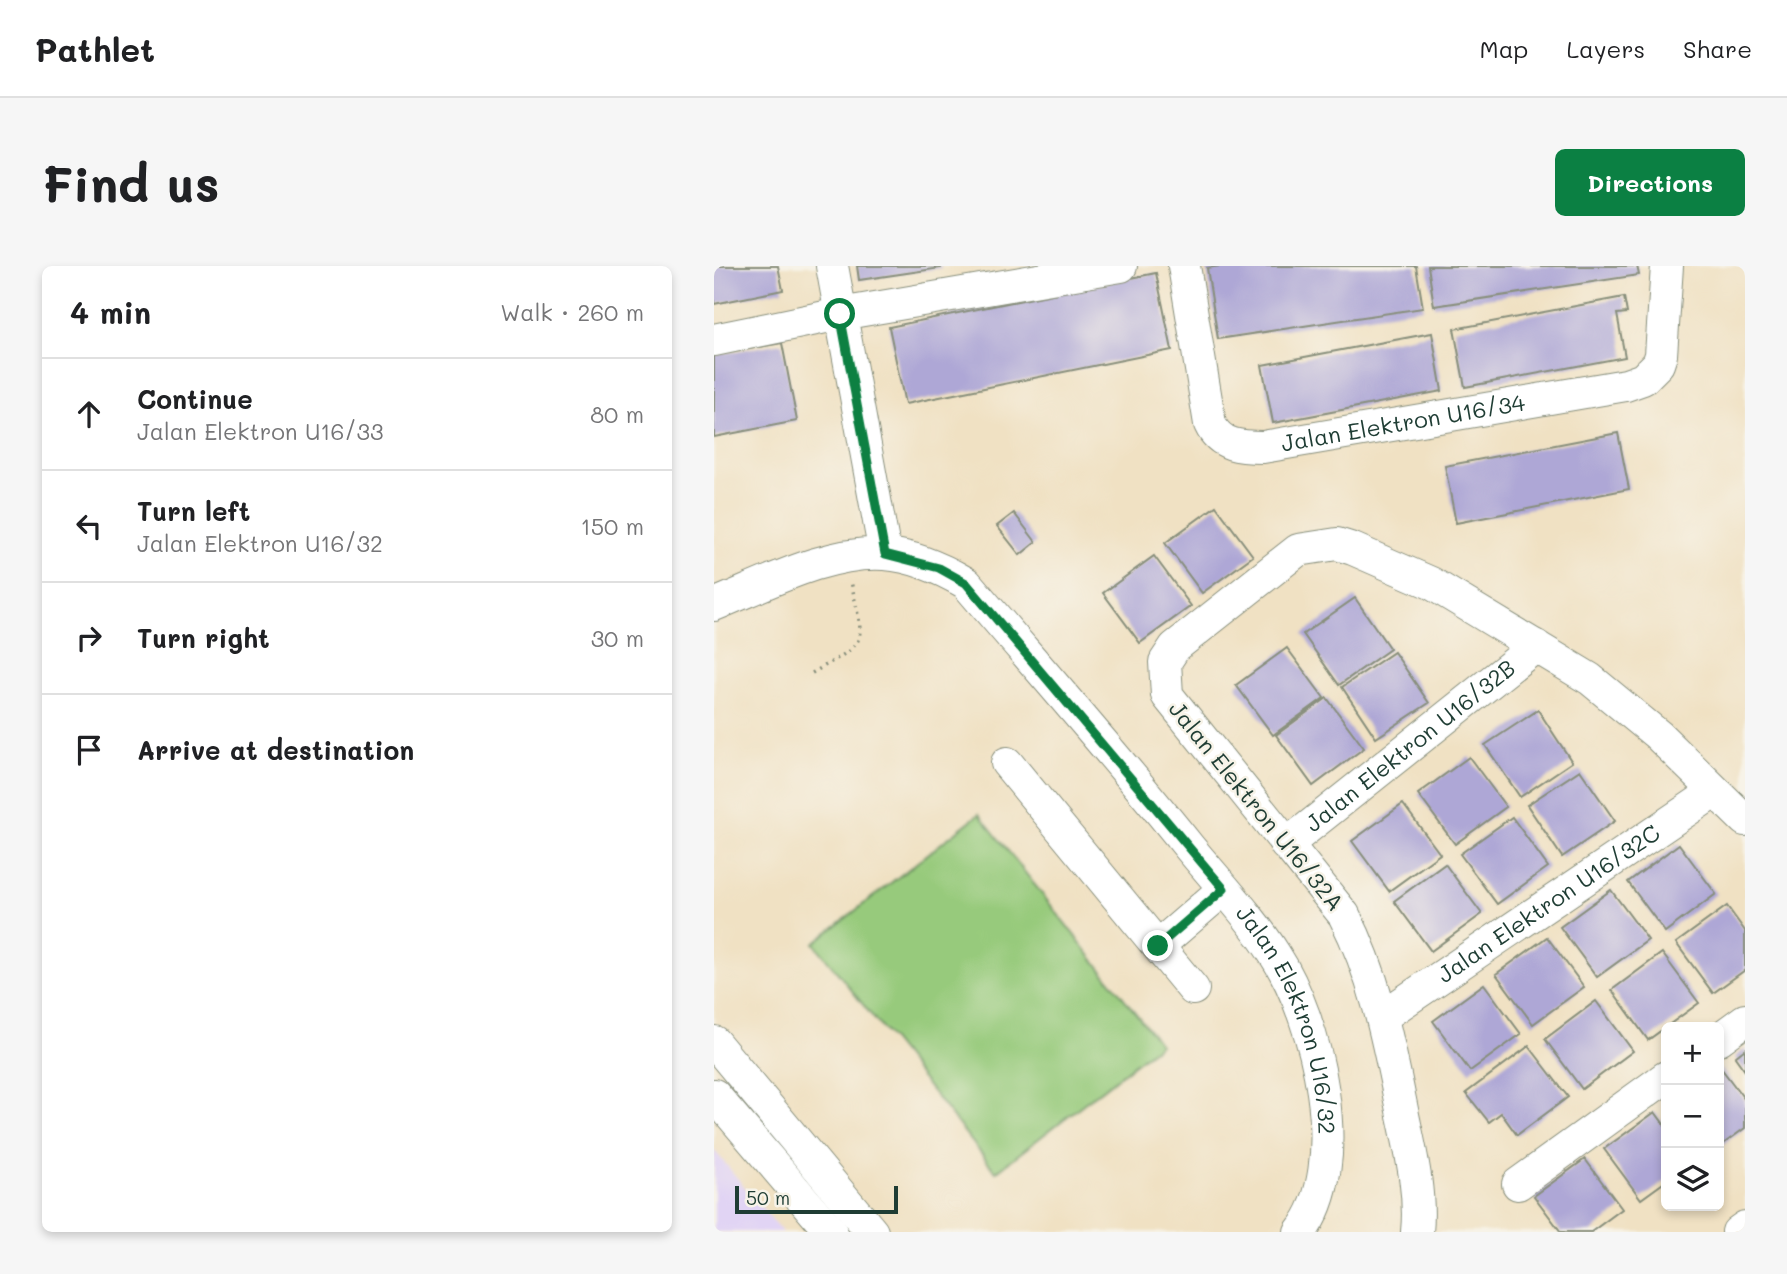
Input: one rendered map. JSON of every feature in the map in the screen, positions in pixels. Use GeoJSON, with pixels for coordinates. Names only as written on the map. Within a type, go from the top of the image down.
{"type":"FeatureCollection","features":[{"type":"Feature","properties":{"kind":"street"},"geometry":{"type":"LineString","coordinates":[[832,266],[885,554]]}},
{"type":"Feature","properties":{"kind":"street"},"geometry":{"type":"LineString","coordinates":[[714,340],[840,314],[1121,266]]}},
{"type":"Feature","properties":{"kind":"street","name":"Jalan Elektron U16/34"},"geometry":{"type":"LineString","coordinates":[[1184,266],[1210,424],[1219,438],[1246,447],[1263,447],[1643,379],[1658,364],[1661,355],[1667,266]]}},
{"type":"Feature","properties":{"kind":"street","name":"Jalan Elektron U16/32A"},"geometry":{"type":"LineString","coordinates":[[1417,1232],[1418,1207],[1412,1160],[1383,1016],[1364,953],[1345,915],[1167,695],[1164,679],[1166,662],[1175,647],[1285,557],[1313,546],[1338,544],[1431,583],[1590,679],[1658,736],[1745,820]]}},
{"type":"Feature","properties":{"kind":"street","name":"Jalan Elektron U16/32"},"geometry":{"type":"LineString","coordinates":[[714,605],[811,567],[846,558],[885,554],[939,568],[966,583],[1224,889],[1276,955],[1293,991],[1320,1069],[1328,1140],[1310,1220],[1300,1232]]}},
{"type":"Feature","properties":{"kind":"street","name":"Jalan Elektron U16/32B"},"geometry":{"type":"LineString","coordinates":[[1286,845],[1536,646]]}},
{"type":"Feature","properties":{"kind":"street"},"geometry":{"type":"LineString","coordinates":[[1007,763],[1193,989]]}},
{"type":"Feature","properties":{"kind":"street","name":"Jalan Elektron U16/32C"},"geometry":{"type":"LineString","coordinates":[[1383,1016],[1714,792]]}},
{"type":"Feature","properties":{"kind":"street"},"geometry":{"type":"LineString","coordinates":[[1158,946],[1224,889]]}},
{"type":"Feature","properties":{"kind":"street"},"geometry":{"type":"LineString","coordinates":[[1724,1035],[1745,1020]]}},
{"type":"Feature","properties":{"kind":"street"},"geometry":{"type":"LineString","coordinates":[[714,1042],[872,1232]]}},
{"type":"Feature","properties":{"kind":"street"},"geometry":{"type":"LineString","coordinates":[[1518,1184],[1661,1081]]}},
{"type":"Feature","properties":{"kind":"street"},"geometry":{"type":"LineString","coordinates":[[714,1095],[831,1232]]}},
{"type":"Feature","properties":{"kind":"street"},"geometry":{"type":"LineString","coordinates":[[1738,1232],[1745,1227]]}},
{"type":"Feature","properties":{"kind":"path"},"geometry":{"type":"LineString","coordinates":[[812,673],[855,648],[862,634],[846,558]]}},
{"type":"Feature","properties":{"kind":"shaded area"},"geometry":{"type":"Polygon","coordinates":[[[714,1150],[782,1232],[714,1232],[714,1150]]]}},
{"type":"Feature","properties":{"kind":"green space"},"geometry":{"type":"Polygon","coordinates":[[[979,814],[1160,1044],[996,1172],[814,943],[979,814]]]}},
{"type":"Feature","properties":{"kind":"building"},"geometry":{"type":"Polygon","coordinates":[[[714,266],[778,266],[783,290],[714,304],[714,266]]]}},
{"type":"Feature","properties":{"kind":"building"},"geometry":{"type":"Polygon","coordinates":[[[857,266],[941,266],[941,268],[859,280],[857,266]]]}},
{"type":"Feature","properties":{"kind":"building"},"geometry":{"type":"Polygon","coordinates":[[[1416,266],[1423,308],[1218,339],[1207,268],[1416,266]]]}},
{"type":"Feature","properties":{"kind":"building"},"geometry":{"type":"Polygon","coordinates":[[[1428,266],[1637,266],[1639,275],[1434,306],[1428,266]]]}},
{"type":"Feature","properties":{"kind":"building"},"geometry":{"type":"Polygon","coordinates":[[[1156,273],[1172,350],[905,404],[889,327],[1156,273]]]}},
{"type":"Feature","properties":{"kind":"building"},"geometry":{"type":"Polygon","coordinates":[[[1624,297],[1627,313],[1617,314],[1625,357],[1465,387],[1454,329],[1624,297]]]}},
{"type":"Feature","properties":{"kind":"building"},"geometry":{"type":"Polygon","coordinates":[[[1432,333],[1442,391],[1273,423],[1262,365],[1432,333]]]}},
{"type":"Feature","properties":{"kind":"building"},"geometry":{"type":"Polygon","coordinates":[[[782,343],[797,421],[714,437],[714,355],[782,343]]]}},
{"type":"Feature","properties":{"kind":"building"},"geometry":{"type":"Polygon","coordinates":[[[1618,433],[1629,489],[1456,523],[1445,466],[1618,433]]]}},
{"type":"Feature","properties":{"kind":"building"},"geometry":{"type":"Polygon","coordinates":[[[1216,506],[1253,556],[1202,593],[1165,543],[1216,506]]]}},
{"type":"Feature","properties":{"kind":"building"},"geometry":{"type":"Polygon","coordinates":[[[1014,513],[1036,542],[1020,555],[997,526],[1014,513]]]}},
{"type":"Feature","properties":{"kind":"building"},"geometry":{"type":"Polygon","coordinates":[[[1154,556],[1191,606],[1140,643],[1103,593],[1154,556]]]}},
{"type":"Feature","properties":{"kind":"building"},"geometry":{"type":"Polygon","coordinates":[[[1355,598],[1390,649],[1339,685],[1303,634],[1355,598]]]}},
{"type":"Feature","properties":{"kind":"building"},"geometry":{"type":"Polygon","coordinates":[[[1287,648],[1324,698],[1273,735],[1236,685],[1287,648]]]}},
{"type":"Feature","properties":{"kind":"building"},"geometry":{"type":"Polygon","coordinates":[[[1394,652],[1429,703],[1376,738],[1342,687],[1394,652]]]}},
{"type":"Feature","properties":{"kind":"building"},"geometry":{"type":"Polygon","coordinates":[[[1327,698],[1364,748],[1313,786],[1276,735],[1327,698]]]}},
{"type":"Feature","properties":{"kind":"building"},"geometry":{"type":"Polygon","coordinates":[[[1538,710],[1572,762],[1520,797],[1485,745],[1538,710]]]}},
{"type":"Feature","properties":{"kind":"building"},"geometry":{"type":"Polygon","coordinates":[[[1469,757],[1506,807],[1455,844],[1418,794],[1469,757]]]}},
{"type":"Feature","properties":{"kind":"building"},"geometry":{"type":"Polygon","coordinates":[[[1580,770],[1615,821],[1562,857],[1527,805],[1580,770]]]}},
{"type":"Feature","properties":{"kind":"building"},"geometry":{"type":"Polygon","coordinates":[[[1403,804],[1440,854],[1389,891],[1352,841],[1403,804]]]}},
{"type":"Feature","properties":{"kind":"building"},"geometry":{"type":"Polygon","coordinates":[[[1512,817],[1548,867],[1497,904],[1460,854],[1512,817]]]}},
{"type":"Feature","properties":{"kind":"building"},"geometry":{"type":"Polygon","coordinates":[[[1679,844],[1716,894],[1665,932],[1628,882],[1679,844]]]}},
{"type":"Feature","properties":{"kind":"building"},"geometry":{"type":"Polygon","coordinates":[[[1445,864],[1482,914],[1431,951],[1394,901],[1445,864]]]}},
{"type":"Feature","properties":{"kind":"building"},"geometry":{"type":"Polygon","coordinates":[[[1611,890],[1648,940],[1597,977],[1560,927],[1611,890]]]}},
{"type":"Feature","properties":{"kind":"building"},"geometry":{"type":"Polygon","coordinates":[[[1727,906],[1745,931],[1745,970],[1713,993],[1676,943],[1727,906]]]}},
{"type":"Feature","properties":{"kind":"building"},"geometry":{"type":"Polygon","coordinates":[[[1547,937],[1584,987],[1533,1024],[1496,974],[1547,937]]]}},
{"type":"Feature","properties":{"kind":"building"},"geometry":{"type":"Polygon","coordinates":[[[1662,953],[1699,1003],[1673,1022],[1661,1022],[1661,1031],[1648,1040],[1612,990],[1662,953]]]}},
{"type":"Feature","properties":{"kind":"building"},"geometry":{"type":"Polygon","coordinates":[[[1484,984],[1521,1034],[1470,1071],[1433,1021],[1484,984]]]}},
{"type":"Feature","properties":{"kind":"building"},"geometry":{"type":"Polygon","coordinates":[[[1596,1001],[1633,1051],[1582,1089],[1545,1039],[1596,1001]]]}},
{"type":"Feature","properties":{"kind":"building"},"geometry":{"type":"Polygon","coordinates":[[[1529,1046],[1568,1097],[1517,1135],[1501,1113],[1489,1122],[1466,1093],[1529,1046]]]}},
{"type":"Feature","properties":{"kind":"building"},"geometry":{"type":"Polygon","coordinates":[[[1745,1049],[1745,1071],[1735,1057],[1745,1049]]]}},
{"type":"Feature","properties":{"kind":"building"},"geometry":{"type":"Polygon","coordinates":[[[1724,1072],[1745,1100],[1745,1128],[1724,1143],[1724,1072]]]}},
{"type":"Feature","properties":{"kind":"building"},"geometry":{"type":"Polygon","coordinates":[[[1655,1112],[1661,1120],[1661,1185],[1641,1199],[1604,1149],[1655,1112]]]}},
{"type":"Feature","properties":{"kind":"building"},"geometry":{"type":"Polygon","coordinates":[[[1585,1159],[1622,1209],[1591,1232],[1561,1232],[1534,1196],[1585,1159]]]}},
{"type":"Feature","properties":{"kind":"route"},"geometry":{"type":"LineString","coordinates":[[840,314],[885,554],[939,568],[966,583],[1224,889],[1158,946]]}}]}
